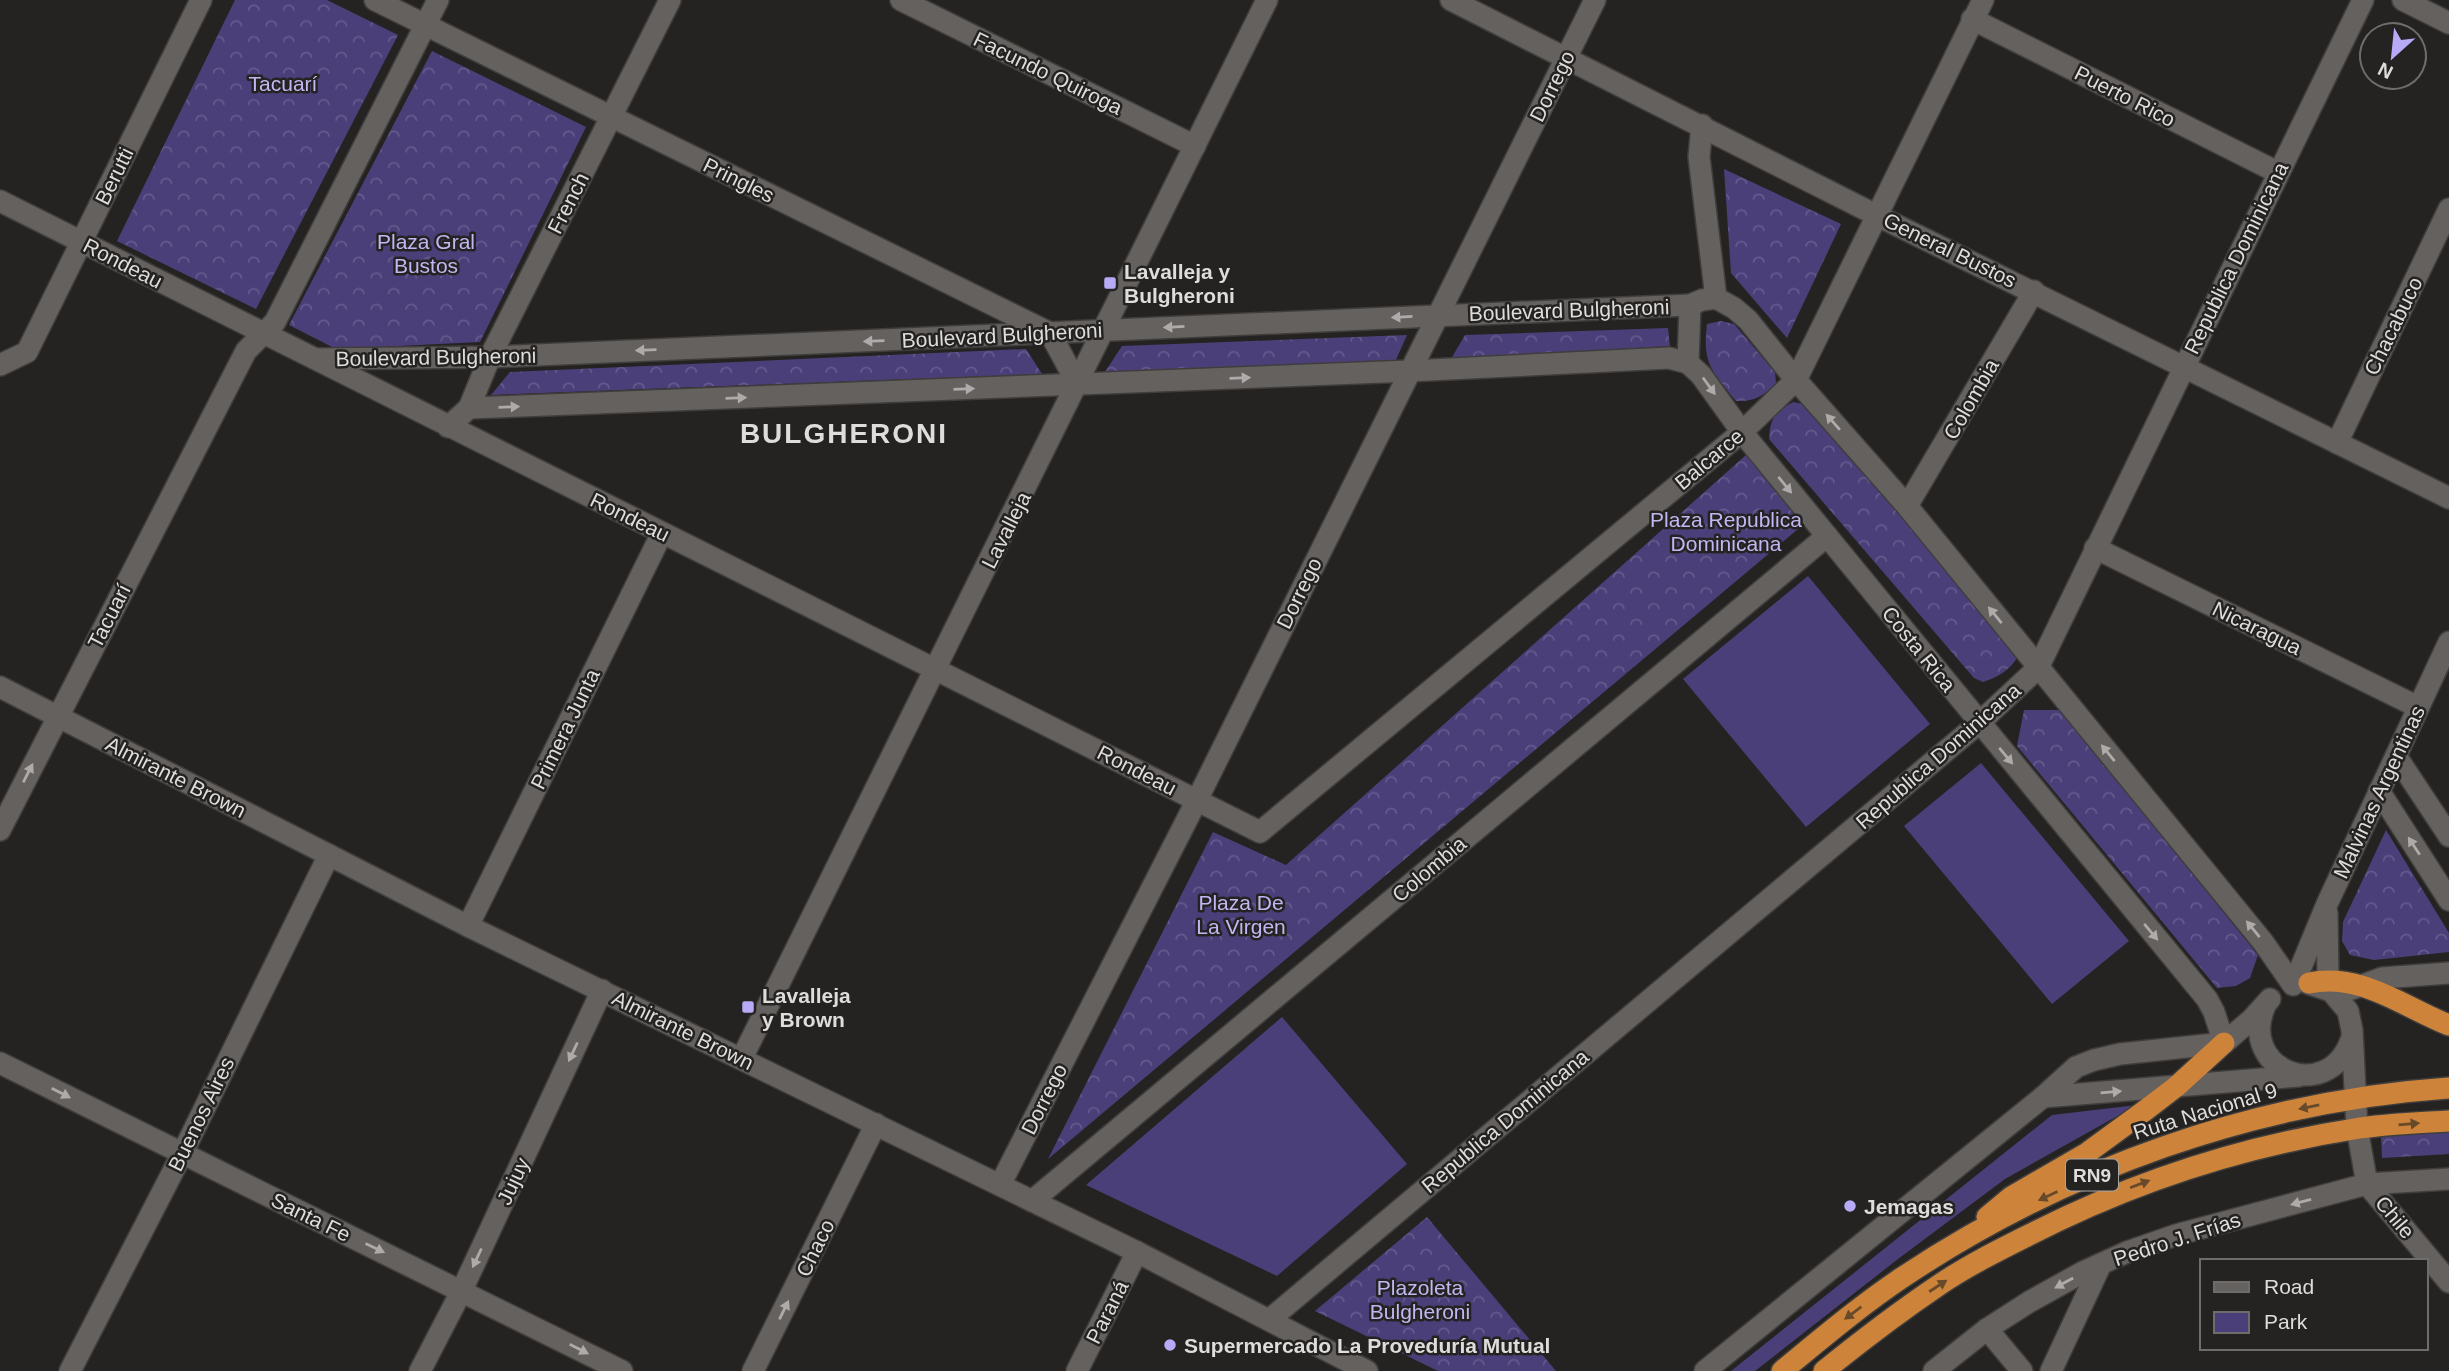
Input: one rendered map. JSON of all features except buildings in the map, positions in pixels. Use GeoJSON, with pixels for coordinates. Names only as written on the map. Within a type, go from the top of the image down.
{"type":"FeatureCollection","features":[{"type":"Feature","properties":{"kind":"highway"},"geometry":{"type":"LineString","coordinates":[[2316,986],[2360,985],[2449,1025]]}},
{"type":"Feature","properties":{"kind":"highway"},"geometry":{"type":"LineString","coordinates":[[1953,1246],[2011,1197],[2087,1153],[2177,1086],[2224,1042]]}},
{"type":"Feature","properties":{"kind":"highway","name":"Ruta Nacional 9"},"geometry":{"type":"LineString","coordinates":[[1782,1371],[1848,1317],[1903,1277],[1953,1246],[2031,1204],[2138,1156],[2198,1135],[2301,1109],[2357,1097],[2449,1088]]}},
{"type":"Feature","properties":{"kind":"highway","name":"RN9"},"geometry":{"type":"LineString","coordinates":[[1824,1371],[1941,1283],[2078,1210],[2152,1179],[2276,1144],[2357,1128],[2449,1121]]}},
{"type":"Feature","properties":{"kind":"street","name":"Berutti"},"geometry":{"type":"LineString","coordinates":[[0,365],[27,352],[201,0]]}},
{"type":"Feature","properties":{"kind":"street","name":"Pringles"},"geometry":{"type":"LineString","coordinates":[[376,0],[1050,333]]}},
{"type":"Feature","properties":{"kind":"street","name":"Tacuarí"},"geometry":{"type":"LineString","coordinates":[[0,830],[246,351],[275,322],[438,0]]}},
{"type":"Feature","properties":{"kind":"street","name":"French"},"geometry":{"type":"LineString","coordinates":[[469,408],[490,357],[670,0]]}},
{"type":"Feature","properties":{"kind":"street","name":"Facundo Quiroga"},"geometry":{"type":"LineString","coordinates":[[901,0],[1195,146]]}},
{"type":"Feature","properties":{"kind":"street","name":"Lavalleja"},"geometry":{"type":"LineString","coordinates":[[743,1058],[1268,0]]}},
{"type":"Feature","properties":{"kind":"street","name":"General Bustos"},"geometry":{"type":"LineString","coordinates":[[1451,0],[1878,216],[2449,498]]}},
{"type":"Feature","properties":{"kind":"street","name":"Dorrego"},"geometry":{"type":"LineString","coordinates":[[1000,1185],[1196,800],[1595,0]]}},
{"type":"Feature","properties":{"kind":"street","name":"Balcarce"},"geometry":{"type":"LineString","coordinates":[[1260,832],[1742,432],[1797,380],[1983,0]]}},
{"type":"Feature","properties":{"kind":"street","name":"Republica Dominicana"},"geometry":{"type":"LineString","coordinates":[[1269,1320],[1979,723],[2038,668],[2363,0]]}},
{"type":"Feature","properties":{"kind":"street"},"geometry":{"type":"LineString","coordinates":[[2403,0],[2449,23]]}},
{"type":"Feature","properties":{"kind":"street","name":"Puerto Rico"},"geometry":{"type":"LineString","coordinates":[[1972,19],[2277,172]]}},
{"type":"Feature","properties":{"kind":"street"},"geometry":{"type":"LineString","coordinates":[[1702,125],[1699,157],[1716,299]]}},
{"type":"Feature","properties":{"kind":"street","name":"Rondeau"},"geometry":{"type":"LineString","coordinates":[[0,201],[1260,832]]}},
{"type":"Feature","properties":{"kind":"street","name":"Chacabuco"},"geometry":{"type":"LineString","coordinates":[[2337,443],[2449,209]]}},
{"type":"Feature","properties":{"kind":"street","name":"Colombia"},"geometry":{"type":"LineString","coordinates":[[1908,506],[2034,291]]}},
{"type":"Feature","properties":{"kind":"street"},"geometry":{"type":"LineString","coordinates":[[447,426],[469,408],[1078,385],[1669,358],[1688,363],[1690,305],[1702,300],[1716,299],[1734,308],[1748,320],[1908,506],[2263,942],[2348,1011],[2352,1030],[2357,1128],[2367,1184]]}},
{"type":"Feature","properties":{"kind":"street","name":"Boulevard Bulgheroni"},"geometry":{"type":"LineString","coordinates":[[314,359],[490,357],[1690,305]]}},
{"type":"Feature","properties":{"kind":"street"},"geometry":{"type":"LineString","coordinates":[[1050,333],[1078,385]]}},
{"type":"Feature","properties":{"kind":"street","name":"Costa Rica"},"geometry":{"type":"LineString","coordinates":[[1688,363],[1702,375],[1742,432],[2207,999],[2224,1042]]}},
{"type":"Feature","properties":{"kind":"street","name":"Primera Junta"},"geometry":{"type":"LineString","coordinates":[[468,926],[662,533]]}},
{"type":"Feature","properties":{"kind":"street","name":"Colombia"},"geometry":{"type":"LineString","coordinates":[[1032,1201],[1827,536]]}},
{"type":"Feature","properties":{"kind":"street","name":"Nicaragua"},"geometry":{"type":"LineString","coordinates":[[2095,548],[2418,707]]}},
{"type":"Feature","properties":{"kind":"street","name":"Malvinas Argentinas"},"geometry":{"type":"LineString","coordinates":[[2316,986],[2327,904],[2449,642]]}},
{"type":"Feature","properties":{"kind":"street","name":"Almirante Brown"},"geometry":{"type":"LineString","coordinates":[[0,687],[468,926],[1137,1252],[1366,1370]]}},
{"type":"Feature","properties":{"kind":"street"},"geometry":{"type":"LineString","coordinates":[[2396,757],[2449,836]]}},
{"type":"Feature","properties":{"kind":"street"},"geometry":{"type":"LineString","coordinates":[[2379,791],[2449,900]]}},
{"type":"Feature","properties":{"kind":"street","name":"Buenos Aires"},"geometry":{"type":"LineString","coordinates":[[70,1371],[181,1154],[328,855]]}},
{"type":"Feature","properties":{"kind":"street"},"geometry":{"type":"LineString","coordinates":[[2316,986],[2327,904]]}},
{"type":"Feature","properties":{"kind":"street"},"geometry":{"type":"LineString","coordinates":[[2360,985],[2382,978],[2449,973]]}},
{"type":"Feature","properties":{"kind":"street"},"geometry":{"type":"LineString","coordinates":[[1705,1371],[2043,1097],[2076,1066],[2120,1054],[2224,1042],[2246,1025],[2277,993],[2316,986]]}},
{"type":"Feature","properties":{"kind":"street","name":"Jujuy"},"geometry":{"type":"LineString","coordinates":[[420,1371],[462,1290],[602,990]]}},
{"type":"Feature","properties":{"kind":"street","name":"Costa Rica"},"geometry":{"type":"LineString","coordinates":[[2207,999],[2246,1025],[2264,1050]]}},
{"type":"Feature","properties":{"kind":"street"},"geometry":{"type":"LineString","coordinates":[[2270,999],[2260,1024],[2264,1050],[2286,1071],[2306,1075]]}},
{"type":"Feature","properties":{"kind":"street"},"geometry":{"type":"LineString","coordinates":[[2043,1097],[2306,1075],[2326,1071],[2335,1065],[2342,1058],[2351,1040]]}},
{"type":"Feature","properties":{"kind":"street","name":"Santa Fe"},"geometry":{"type":"LineString","coordinates":[[0,1063],[622,1371]]}},
{"type":"Feature","properties":{"kind":"street","name":"Chaco"},"geometry":{"type":"LineString","coordinates":[[753,1371],[876,1124]]}},
{"type":"Feature","properties":{"kind":"street","name":"Pedro J. Frías"},"geometry":{"type":"LineString","coordinates":[[1934,1371],[1987,1329],[2029,1302],[2127,1252],[2176,1235],[2367,1184],[2449,1179]]}},
{"type":"Feature","properties":{"kind":"street","name":"Chile"},"geometry":{"type":"LineString","coordinates":[[2367,1184],[2449,1282]]}},
{"type":"Feature","properties":{"kind":"street","name":"Paraná"},"geometry":{"type":"LineString","coordinates":[[1077,1371],[1137,1252]]}},
{"type":"Feature","properties":{"kind":"street"},"geometry":{"type":"LineString","coordinates":[[2051,1371],[2101,1264]]}},
{"type":"Feature","properties":{"kind":"street"},"geometry":{"type":"LineString","coordinates":[[1987,1329],[2022,1371]]}},
{"type":"Feature","properties":{"kind":"green space","name":"Tacuarí"},"geometry":{"type":"Polygon","coordinates":[[[235,0],[327,0],[398,35],[256,309],[117,241],[235,0]]]}},
{"type":"Feature","properties":{"kind":"green space","name":"Plaza Gral Bustos"},"geometry":{"type":"Polygon","coordinates":[[[432,51],[586,127],[480,342],[336,349],[289,325],[432,51]]]}},
{"type":"Feature","properties":{"kind":"green space"},"geometry":{"type":"Polygon","coordinates":[[[1724,169],[1841,224],[1787,338],[1731,273],[1724,169]]]}},
{"type":"Feature","properties":{"kind":"green space"},"geometry":{"type":"Polygon","coordinates":[[[1721,321],[1734,324],[1775,372],[1776,383],[1758,397],[1736,401],[1711,366],[1706,349],[1707,324],[1721,321]]]}},
{"type":"Feature","properties":{"kind":"green space"},"geometry":{"type":"Polygon","coordinates":[[[1668,328],[1670,346],[1451,359],[1465,335],[1668,328]]]}},
{"type":"Feature","properties":{"kind":"green space"},"geometry":{"type":"Polygon","coordinates":[[[1407,335],[1395,362],[1105,372],[1122,346],[1407,335]]]}},
{"type":"Feature","properties":{"kind":"green space"},"geometry":{"type":"Polygon","coordinates":[[[1026,349],[1042,374],[491,395],[510,372],[1026,349]]]}},
{"type":"Feature","properties":{"kind":"green space"},"geometry":{"type":"Polygon","coordinates":[[[1793,402],[1808,405],[2021,652],[2005,671],[1983,682],[1974,678],[1769,439],[1775,416],[1793,402]]]}},
{"type":"Feature","properties":{"kind":"green space","name":"Plaza De La Virgen"},"geometry":{"type":"Polygon","coordinates":[[[1746,455],[1804,524],[1048,1159],[1213,832],[1286,865],[1746,455]]]}},
{"type":"Feature","properties":{"kind":"green space"},"geometry":{"type":"Polygon","coordinates":[[[1808,576],[1930,724],[1806,827],[1683,679],[1808,576]]]}},
{"type":"Feature","properties":{"kind":"green space"},"geometry":{"type":"Polygon","coordinates":[[[2024,710],[2060,710],[2258,955],[2250,978],[2236,986],[2217,988],[2017,746],[2024,710]]]}},
{"type":"Feature","properties":{"kind":"green space"},"geometry":{"type":"Polygon","coordinates":[[[1981,763],[2129,941],[2052,1004],[1904,826],[1981,763]]]}},
{"type":"Feature","properties":{"kind":"green space"},"geometry":{"type":"Polygon","coordinates":[[[2386,830],[2449,933],[2449,952],[2374,960],[2350,955],[2342,941],[2343,922],[2386,830]]]}},
{"type":"Feature","properties":{"kind":"green space"},"geometry":{"type":"Polygon","coordinates":[[[1282,1017],[1407,1164],[1277,1276],[1086,1185],[1282,1017]]]}},
{"type":"Feature","properties":{"kind":"green space"},"geometry":{"type":"Polygon","coordinates":[[[2137,1105],[2005,1179],[1755,1371],[1731,1371],[2052,1115],[2137,1105]]]}},
{"type":"Feature","properties":{"kind":"green space"},"geometry":{"type":"Polygon","coordinates":[[[2449,1132],[2449,1154],[2382,1158],[2381,1136],[2449,1132]]]}},
{"type":"Feature","properties":{"kind":"green space","name":"Plazoleta Bulgheroni"},"geometry":{"type":"Polygon","coordinates":[[[1427,1217],[1556,1371],[1438,1371],[1315,1311],[1427,1217]]]}},
{"type":"Feature","properties":{"kind":"place","name":"Lavalleja y Bulgheroni"},"geometry":{"type":"Point","coordinates":[1110,283]}},
{"type":"Feature","properties":{"kind":"place","name":"Lavalleja y Brown"},"geometry":{"type":"Point","coordinates":[748,1007]}},
{"type":"Feature","properties":{"kind":"place","name":"Jemagas"},"geometry":{"type":"Point","coordinates":[1850,1206]}},
{"type":"Feature","properties":{"kind":"place","name":"Supermercado La Proveduría Mutual"},"geometry":{"type":"Point","coordinates":[1170,1345]}},
{"type":"Feature","properties":{"kind":"district","name":"BULGHERONI"},"geometry":{"type":"Point","coordinates":[844,433]}},
{"type":"Feature","properties":{"kind":"park label","name":"Plaza Republica Dominicana"},"geometry":{"type":"Point","coordinates":[1726,531]}}]}
